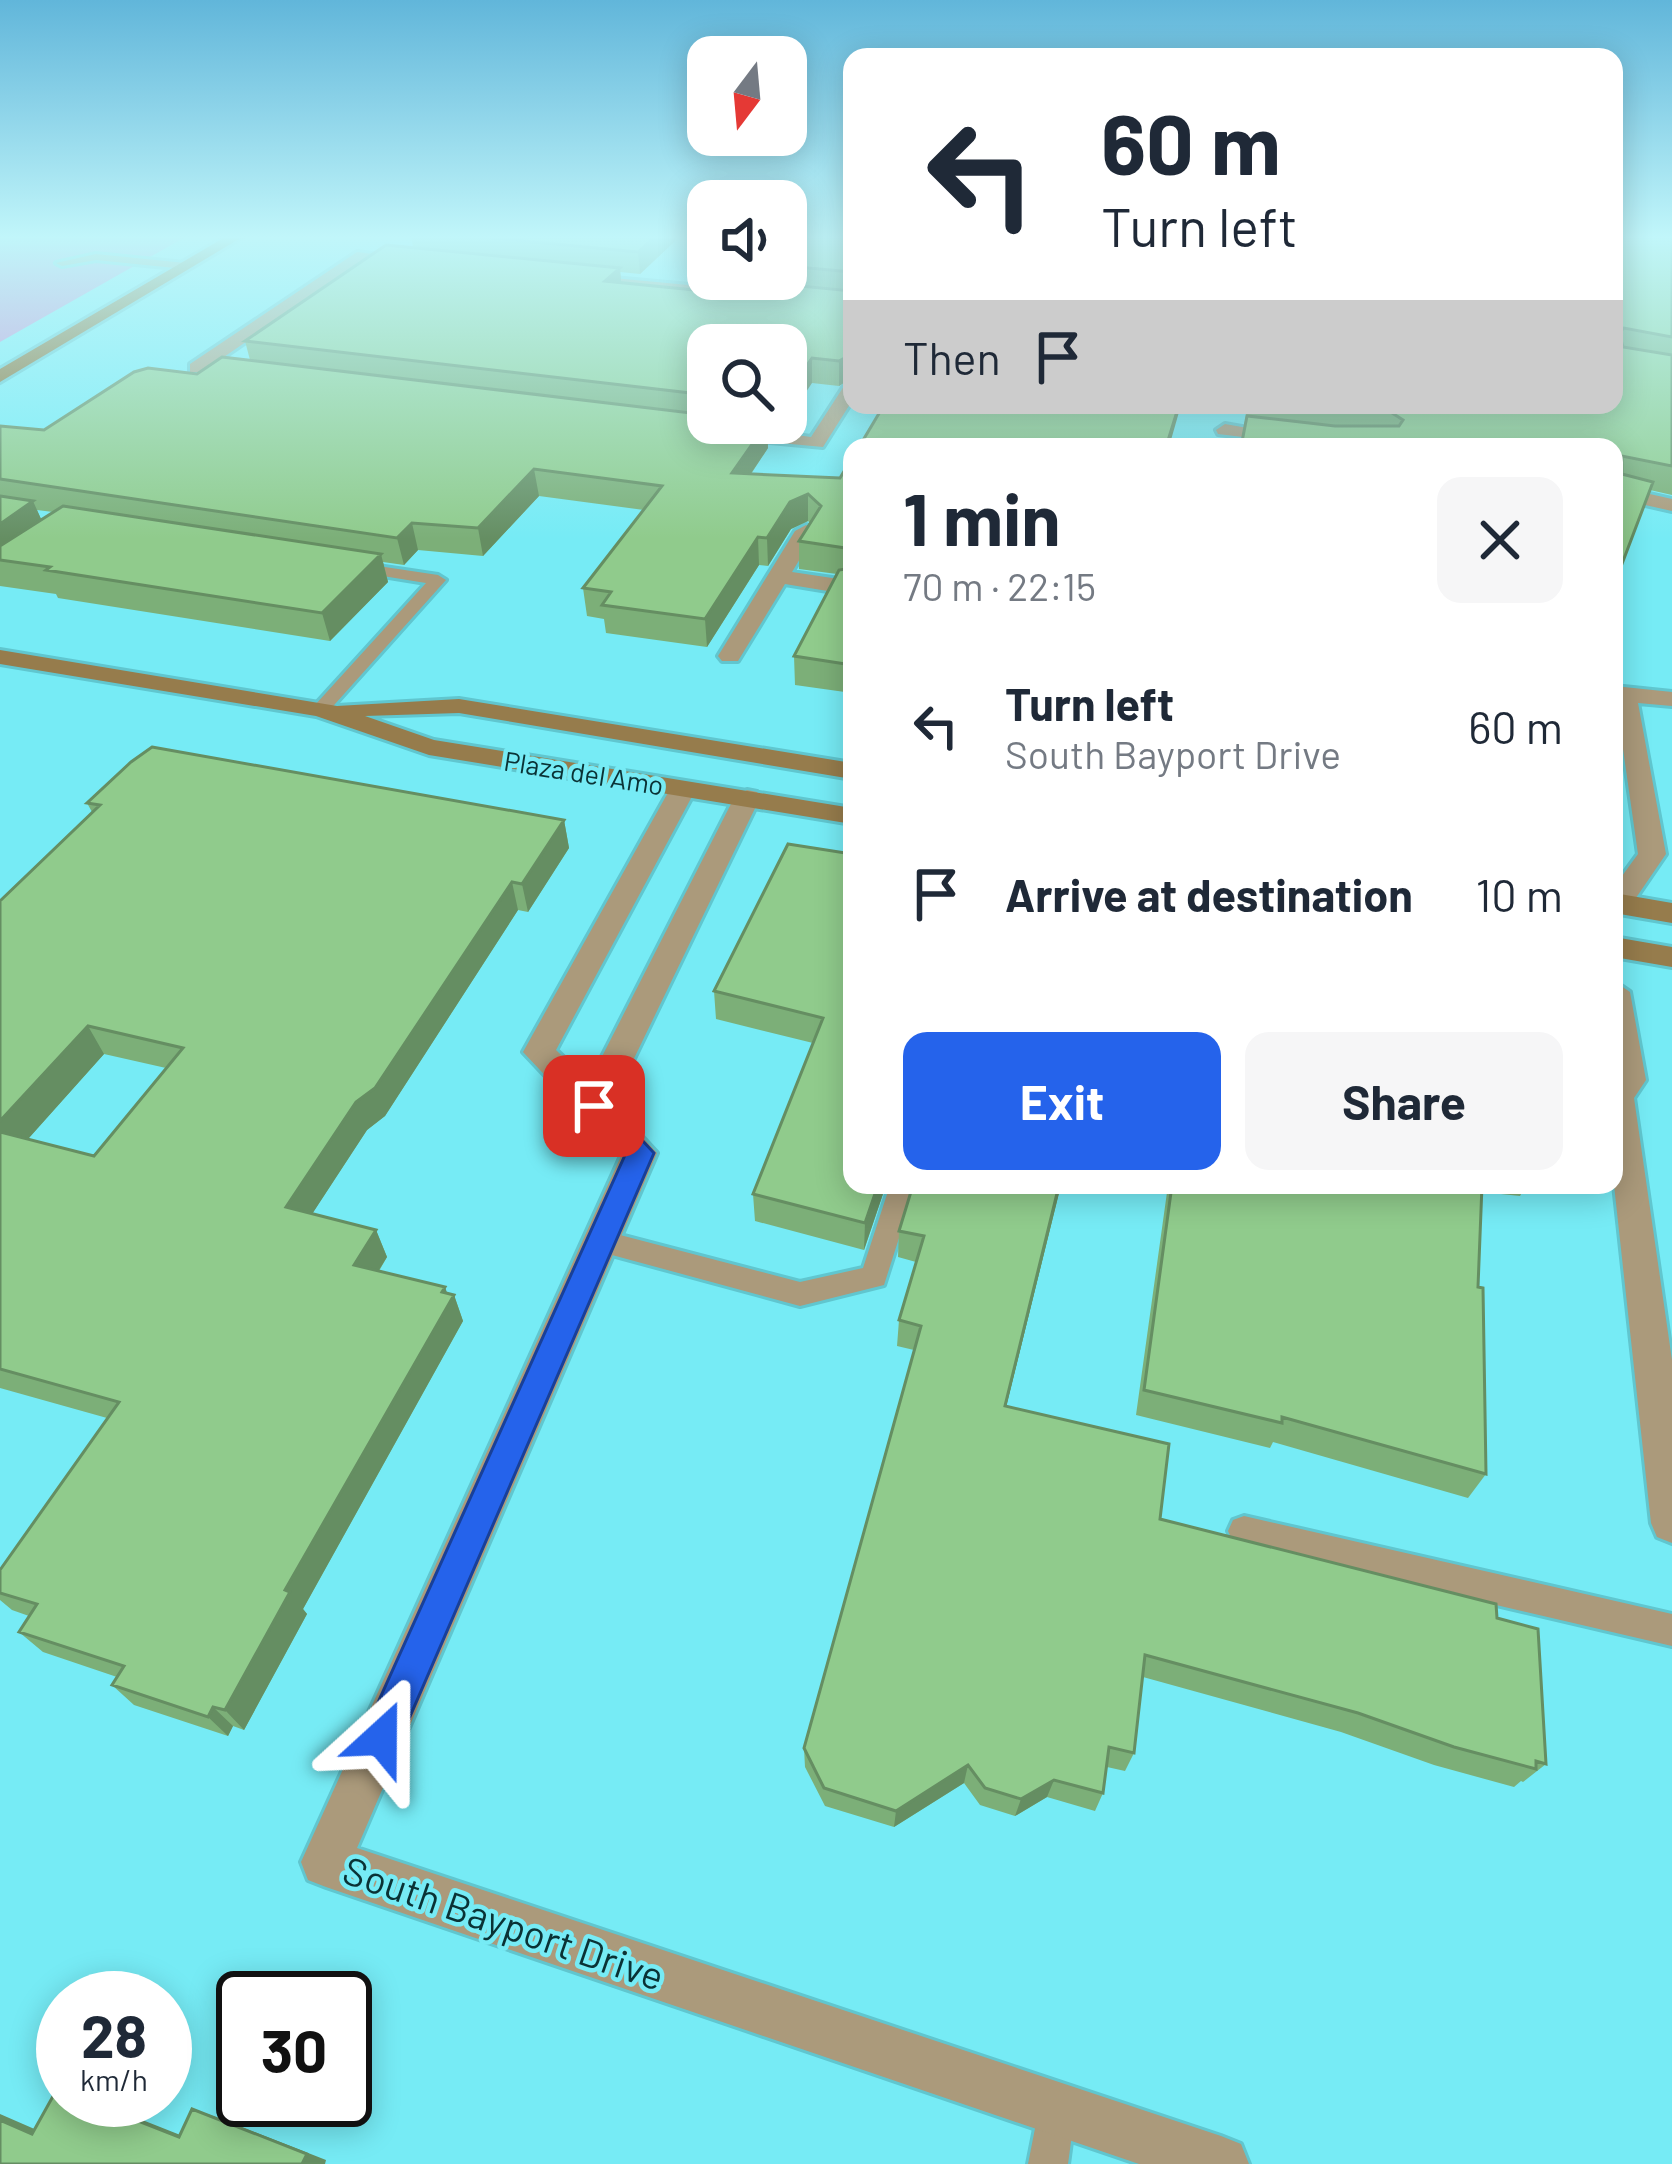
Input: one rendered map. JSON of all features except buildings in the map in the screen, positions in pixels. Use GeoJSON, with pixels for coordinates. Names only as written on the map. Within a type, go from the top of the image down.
{"type":"FeatureCollection","features":[{"type":"Feature","properties":{"kind":"main road"},"geometry":{"type":"LineString","coordinates":[[0,376],[66,337]]}},
{"type":"Feature","properties":{"kind":"main road","name":"Plaza del Amo"},"geometry":{"type":"LineString","coordinates":[[0,657],[321,709],[429,747],[843,814]]}},
{"type":"Feature","properties":{"kind":"main road","name":"Plaza del Amo"},"geometry":{"type":"LineString","coordinates":[[321,709],[459,706],[843,770]]}},
{"type":"Feature","properties":{"kind":"main road"},"geometry":{"type":"LineString","coordinates":[[683,789],[706,747]]}},
{"type":"Feature","properties":{"kind":"main road"},"geometry":{"type":"LineString","coordinates":[[1623,904],[1672,913]]}},
{"type":"Feature","properties":{"kind":"main road"},"geometry":{"type":"LineString","coordinates":[[1623,949],[1672,957]]}},
{"type":"Feature","properties":{"kind":"street"},"geometry":{"type":"LineString","coordinates":[[219,371],[196,368],[242,337]]}},
{"type":"Feature","properties":{"kind":"street"},"geometry":{"type":"LineString","coordinates":[[807,442],[816,443],[843,401]]}},
{"type":"Feature","properties":{"kind":"street"},"geometry":{"type":"LineString","coordinates":[[1623,494],[1672,505]]}},
{"type":"Feature","properties":{"kind":"street"},"geometry":{"type":"LineString","coordinates":[[730,656],[806,531]]}},
{"type":"Feature","properties":{"kind":"street"},"geometry":{"type":"LineString","coordinates":[[780,577],[843,587]]}},
{"type":"Feature","properties":{"kind":"street"},"geometry":{"type":"LineString","coordinates":[[1623,693],[1672,699]]}},
{"type":"Feature","properties":{"kind":"street"},"geometry":{"type":"LineString","coordinates":[[1623,892],[1652,854],[1625,768]]}},
{"type":"Feature","properties":{"kind":"street","name":"South Bayport Drive"},"geometry":{"type":"LineString","coordinates":[[683,789],[539,1052],[640,1153],[326,1862],[1221,2164]]}},
{"type":"Feature","properties":{"kind":"street"},"geometry":{"type":"LineString","coordinates":[[594,1106],[747,798]]}},
{"type":"Feature","properties":{"kind":"street"},"geometry":{"type":"LineString","coordinates":[[1623,1042],[1630,1080],[1623,1093]]}},
{"type":"Feature","properties":{"kind":"street"},"geometry":{"type":"LineString","coordinates":[[1623,1134],[1663,1388],[1672,1523]]}},
{"type":"Feature","properties":{"kind":"lane"},"geometry":{"type":"LineString","coordinates":[[321,709],[438,580],[346,566]]}},
{"type":"Feature","properties":{"kind":"lane"},"geometry":{"type":"LineString","coordinates":[[601,1241],[800,1294],[874,1276],[900,1194]]}},
{"type":"Feature","properties":{"kind":"lane"},"geometry":{"type":"LineString","coordinates":[[1244,1531],[1672,1630]]}},
{"type":"Feature","properties":{"kind":"lane"},"geometry":{"type":"LineString","coordinates":[[1048,2164],[1054,2111]]}},
{"type":"Feature","properties":{"kind":"route"},"geometry":{"type":"LineString","coordinates":[[381,1738],[640,1153],[594,1106]]}}]}
